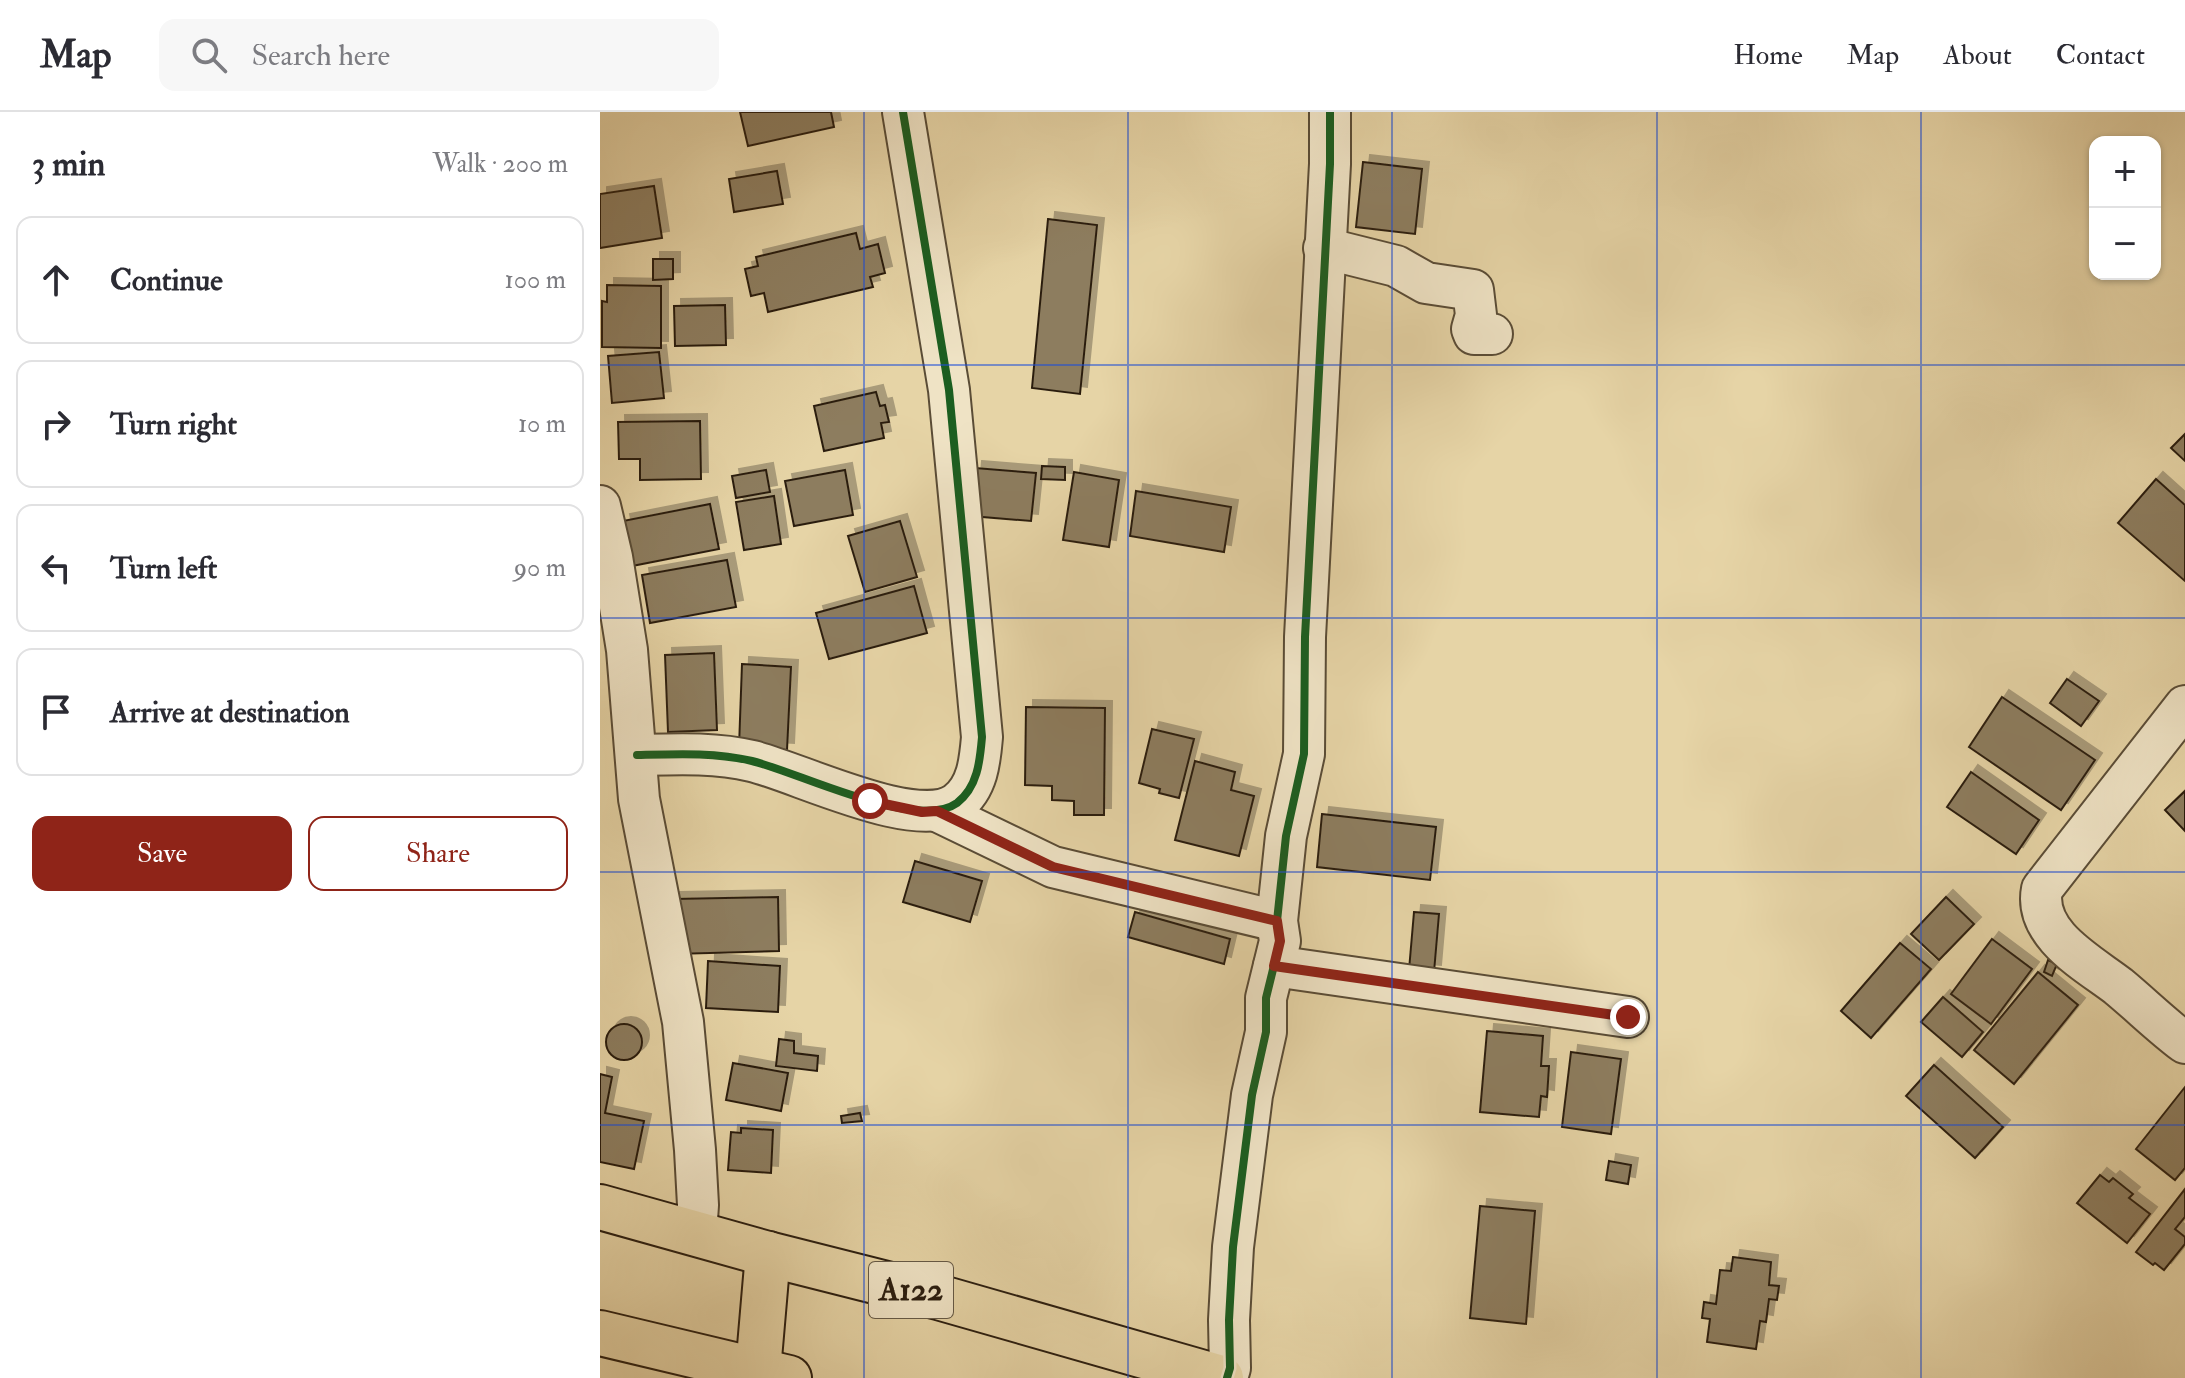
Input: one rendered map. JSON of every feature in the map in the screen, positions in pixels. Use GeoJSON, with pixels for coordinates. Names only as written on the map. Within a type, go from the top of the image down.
{"type":"FeatureCollection","features":[{"type":"Feature","properties":{"kind":"highway","name":"A122"},"geometry":{"type":"LineString","coordinates":[[600,1207],[938,1297],[1224,1378]]}},
{"type":"Feature","properties":{"kind":"highway"},"geometry":{"type":"LineString","coordinates":[[600,1333],[774,1374],[768,1254]]}},
{"type":"Feature","properties":{"kind":"street"},"geometry":{"type":"LineString","coordinates":[[637,755],[697,754],[751,761],[870,801],[922,812],[945,810],[958,802],[975,779],[982,737],[949,390],[903,112]]}},
{"type":"Feature","properties":{"kind":"street"},"geometry":{"type":"LineString","coordinates":[[1224,1378],[1230,1368],[1233,1247],[1252,1095],[1266,1032],[1266,998],[1280,941],[1277,921],[1286,836],[1304,754],[1305,637],[1330,112]]}},
{"type":"Feature","properties":{"kind":"street"},"geometry":{"type":"LineString","coordinates":[[1324,248],[1396,266],[1426,283],[1473,290],[1476,315],[1472,329],[1474,334],[1492,334]]}},
{"type":"Feature","properties":{"kind":"street"},"geometry":{"type":"LineString","coordinates":[[600,506],[624,629],[639,799],[683,1022],[696,1178],[696,1234]]}},
{"type":"Feature","properties":{"kind":"street"},"geometry":{"type":"LineString","coordinates":[[2185,706],[2042,889],[2039,904],[2056,936],[2185,1043]]}},
{"type":"Feature","properties":{"kind":"street"},"geometry":{"type":"LineString","coordinates":[[937,811],[1053,867],[1277,921]]}},
{"type":"Feature","properties":{"kind":"street"},"geometry":{"type":"LineString","coordinates":[[1274,966],[1628,1017]]}},
{"type":"Feature","properties":{"kind":"building"},"geometry":{"type":"Polygon","coordinates":[[[740,112],[831,112],[834,127],[748,146],[740,112]]]}},
{"type":"Feature","properties":{"kind":"building"},"geometry":{"type":"Polygon","coordinates":[[[1363,162],[1422,169],[1415,234],[1356,227],[1363,162]]]}},
{"type":"Feature","properties":{"kind":"building"},"geometry":{"type":"Polygon","coordinates":[[[777,171],[783,204],[734,212],[729,179],[777,171]]]}},
{"type":"Feature","properties":{"kind":"building"},"geometry":{"type":"Polygon","coordinates":[[[654,186],[662,238],[600,248],[600,194],[654,186]]]}},
{"type":"Feature","properties":{"kind":"building"},"geometry":{"type":"Polygon","coordinates":[[[1048,219],[1097,225],[1080,394],[1032,388],[1048,219]]]}},
{"type":"Feature","properties":{"kind":"building"},"geometry":{"type":"Polygon","coordinates":[[[856,233],[860,249],[878,244],[885,273],[870,277],[873,287],[768,312],[764,293],[751,296],[745,269],[758,266],[756,257],[856,233]]]}},
{"type":"Feature","properties":{"kind":"building"},"geometry":{"type":"Polygon","coordinates":[[[653,259],[673,259],[673,279],[653,280],[653,259]]]}},
{"type":"Feature","properties":{"kind":"building"},"geometry":{"type":"Polygon","coordinates":[[[607,285],[661,286],[661,348],[602,347],[602,301],[607,302],[607,285]]]}},
{"type":"Feature","properties":{"kind":"building"},"geometry":{"type":"Polygon","coordinates":[[[725,305],[726,345],[675,346],[674,306],[725,305]]]}},
{"type":"Feature","properties":{"kind":"building"},"geometry":{"type":"Polygon","coordinates":[[[659,352],[664,398],[612,403],[608,356],[659,352]]]}},
{"type":"Feature","properties":{"kind":"building"},"geometry":{"type":"Polygon","coordinates":[[[876,392],[880,406],[885,405],[889,422],[881,423],[884,438],[824,451],[814,406],[876,392]]]}},
{"type":"Feature","properties":{"kind":"building"},"geometry":{"type":"Polygon","coordinates":[[[700,421],[701,479],[640,480],[640,459],[619,459],[618,422],[700,421]]]}},
{"type":"Feature","properties":{"kind":"building"},"geometry":{"type":"Polygon","coordinates":[[[2185,434],[2185,461],[2171,448],[2185,434]]]}},
{"type":"Feature","properties":{"kind":"building"},"geometry":{"type":"Polygon","coordinates":[[[1042,466],[1065,467],[1065,480],[1041,479],[1042,466]]]}},
{"type":"Feature","properties":{"kind":"building"},"geometry":{"type":"Polygon","coordinates":[[[975,468],[1036,473],[1031,521],[971,516],[975,468]]]}},
{"type":"Feature","properties":{"kind":"building"},"geometry":{"type":"Polygon","coordinates":[[[766,470],[770,492],[736,498],[732,476],[766,470]]]}},
{"type":"Feature","properties":{"kind":"building"},"geometry":{"type":"Polygon","coordinates":[[[845,470],[853,515],[794,526],[785,481],[845,470]]]}},
{"type":"Feature","properties":{"kind":"building"},"geometry":{"type":"Polygon","coordinates":[[[1074,472],[1119,480],[1109,547],[1063,540],[1074,472]]]}},
{"type":"Feature","properties":{"kind":"building"},"geometry":{"type":"Polygon","coordinates":[[[2156,479],[2185,505],[2185,581],[2118,523],[2156,479]]]}},
{"type":"Feature","properties":{"kind":"building"},"geometry":{"type":"Polygon","coordinates":[[[1136,491],[1231,507],[1224,552],[1130,536],[1136,491]]]}},
{"type":"Feature","properties":{"kind":"building"},"geometry":{"type":"Polygon","coordinates":[[[774,496],[781,544],[744,550],[736,502],[774,496]]]}},
{"type":"Feature","properties":{"kind":"building"},"geometry":{"type":"Polygon","coordinates":[[[710,504],[719,549],[632,566],[623,521],[710,504]]]}},
{"type":"Feature","properties":{"kind":"building"},"geometry":{"type":"Polygon","coordinates":[[[900,521],[917,577],[865,592],[848,536],[900,521]]]}},
{"type":"Feature","properties":{"kind":"building"},"geometry":{"type":"Polygon","coordinates":[[[727,560],[736,607],[650,623],[642,575],[727,560]]]}},
{"type":"Feature","properties":{"kind":"building"},"geometry":{"type":"Polygon","coordinates":[[[914,586],[927,633],[829,659],[816,613],[914,586]]]}},
{"type":"Feature","properties":{"kind":"building"},"geometry":{"type":"Polygon","coordinates":[[[714,653],[717,730],[668,732],[665,655],[714,653]]]}},
{"type":"Feature","properties":{"kind":"building"},"geometry":{"type":"Polygon","coordinates":[[[742,664],[791,667],[787,750],[739,747],[742,664]]]}},
{"type":"Feature","properties":{"kind":"building"},"geometry":{"type":"Polygon","coordinates":[[[2067,679],[2099,701],[2081,726],[2050,703],[2067,679]]]}},
{"type":"Feature","properties":{"kind":"building"},"geometry":{"type":"Polygon","coordinates":[[[2002,697],[2095,760],[2061,810],[1969,747],[2002,697]]]}},
{"type":"Feature","properties":{"kind":"building"},"geometry":{"type":"Polygon","coordinates":[[[1026,707],[1105,708],[1104,815],[1074,815],[1074,801],[1052,800],[1052,786],[1025,785],[1026,707]]]}},
{"type":"Feature","properties":{"kind":"building"},"geometry":{"type":"Polygon","coordinates":[[[1152,729],[1194,739],[1179,798],[1139,783],[1152,729]]]}},
{"type":"Feature","properties":{"kind":"building"},"geometry":{"type":"Polygon","coordinates":[[[1195,761],[1235,772],[1231,790],[1254,796],[1239,856],[1175,840],[1195,761]]]}},
{"type":"Feature","properties":{"kind":"building"},"geometry":{"type":"Polygon","coordinates":[[[1971,772],[2039,820],[2016,854],[1947,807],[1971,772]]]}},
{"type":"Feature","properties":{"kind":"building"},"geometry":{"type":"Polygon","coordinates":[[[2185,791],[2185,831],[2165,810],[2185,791]]]}},
{"type":"Feature","properties":{"kind":"building"},"geometry":{"type":"Polygon","coordinates":[[[1322,814],[1436,827],[1430,880],[1317,867],[1322,814]]]}},
{"type":"Feature","properties":{"kind":"building"},"geometry":{"type":"Polygon","coordinates":[[[915,861],[982,881],[970,922],[903,902],[915,861]]]}},
{"type":"Feature","properties":{"kind":"building"},"geometry":{"type":"Polygon","coordinates":[[[778,897],[779,951],[674,954],[673,899],[778,897]]]}},
{"type":"Feature","properties":{"kind":"building"},"geometry":{"type":"Polygon","coordinates":[[[1946,897],[1974,924],[1939,960],[1911,934],[1946,897]]]}},
{"type":"Feature","properties":{"kind":"building"},"geometry":{"type":"Polygon","coordinates":[[[1135,912],[1230,939],[1224,964],[1128,937],[1135,912]]]}},
{"type":"Feature","properties":{"kind":"building"},"geometry":{"type":"Polygon","coordinates":[[[1414,912],[1439,914],[1434,972],[1409,970],[1414,912]]]}},
{"type":"Feature","properties":{"kind":"building"},"geometry":{"type":"Polygon","coordinates":[[[1992,939],[2032,969],[1991,1024],[1951,994],[1992,939]]]}},
{"type":"Feature","properties":{"kind":"building"},"geometry":{"type":"Polygon","coordinates":[[[1900,943],[1931,969],[1871,1038],[1841,1011],[1900,943]]]}},
{"type":"Feature","properties":{"kind":"building"},"geometry":{"type":"Polygon","coordinates":[[[2048,960],[2057,964],[2052,976],[2044,972],[2048,960]]]}},
{"type":"Feature","properties":{"kind":"building"},"geometry":{"type":"Polygon","coordinates":[[[708,961],[780,966],[778,1012],[706,1008],[708,961]]]}},
{"type":"Feature","properties":{"kind":"building"},"geometry":{"type":"Polygon","coordinates":[[[2038,972],[2078,1005],[2014,1084],[1974,1050],[2038,972]]]}},
{"type":"Feature","properties":{"kind":"building"},"geometry":{"type":"Polygon","coordinates":[[[1943,997],[1983,1032],[1962,1057],[1921,1022],[1943,997]]]}},
{"type":"Feature","properties":{"kind":"building"},"geometry":{"type":"Polygon","coordinates":[[[624,1024],[637,1029],[642,1042],[637,1055],[624,1060],[611,1055],[606,1042],[611,1029],[624,1024]]]}},
{"type":"Feature","properties":{"kind":"building"},"geometry":{"type":"Polygon","coordinates":[[[1487,1031],[1543,1036],[1541,1066],[1549,1066],[1547,1097],[1541,1096],[1539,1117],[1480,1112],[1487,1031]]]}},
{"type":"Feature","properties":{"kind":"building"},"geometry":{"type":"Polygon","coordinates":[[[779,1039],[794,1041],[794,1053],[818,1056],[817,1071],[776,1066],[779,1039]]]}},
{"type":"Feature","properties":{"kind":"building"},"geometry":{"type":"Polygon","coordinates":[[[1571,1052],[1621,1059],[1611,1134],[1562,1127],[1571,1052]]]}},
{"type":"Feature","properties":{"kind":"building"},"geometry":{"type":"Polygon","coordinates":[[[733,1063],[788,1073],[781,1111],[726,1100],[733,1063]]]}},
{"type":"Feature","properties":{"kind":"building"},"geometry":{"type":"Polygon","coordinates":[[[1934,1065],[2003,1127],[1975,1158],[1906,1096],[1934,1065]]]}},
{"type":"Feature","properties":{"kind":"building"},"geometry":{"type":"Polygon","coordinates":[[[600,1074],[612,1077],[605,1113],[644,1121],[634,1169],[600,1162],[600,1074]]]}},
{"type":"Feature","properties":{"kind":"building"},"geometry":{"type":"Polygon","coordinates":[[[2185,1087],[2185,1168],[2175,1180],[2136,1149],[2185,1087]]]}},
{"type":"Feature","properties":{"kind":"building"},"geometry":{"type":"Polygon","coordinates":[[[860,1113],[862,1121],[842,1123],[841,1116],[860,1113]]]}},
{"type":"Feature","properties":{"kind":"building"},"geometry":{"type":"Polygon","coordinates":[[[741,1128],[773,1130],[771,1173],[728,1170],[731,1132],[741,1133],[741,1128]]]}},
{"type":"Feature","properties":{"kind":"building"},"geometry":{"type":"Polygon","coordinates":[[[1609,1161],[1631,1165],[1628,1184],[1606,1180],[1609,1161]]]}},
{"type":"Feature","properties":{"kind":"building"},"geometry":{"type":"Polygon","coordinates":[[[2100,1175],[2109,1182],[2113,1178],[2133,1194],[2129,1198],[2150,1214],[2127,1243],[2077,1203],[2100,1175]]]}},
{"type":"Feature","properties":{"kind":"building"},"geometry":{"type":"Polygon","coordinates":[[[2185,1189],[2185,1217],[2175,1229],[2185,1237],[2185,1244],[2164,1270],[2136,1252],[2185,1189]]]}},
{"type":"Feature","properties":{"kind":"building"},"geometry":{"type":"Polygon","coordinates":[[[1480,1206],[1535,1211],[1526,1324],[1470,1318],[1480,1206]]]}},
{"type":"Feature","properties":{"kind":"building"},"geometry":{"type":"Polygon","coordinates":[[[1733,1257],[1771,1262],[1769,1285],[1779,1286],[1777,1300],[1769,1299],[1766,1322],[1760,1321],[1756,1349],[1707,1342],[1710,1319],[1702,1318],[1704,1302],[1716,1304],[1720,1270],[1731,1271],[1733,1257]]]}},
{"type":"Feature","properties":{"kind":"cycle path"},"geometry":{"type":"LineString","coordinates":[[637,755],[695,754],[738,758],[857,797],[915,810],[939,810],[957,803],[974,781],[982,737],[949,390],[903,112]]}},
{"type":"Feature","properties":{"kind":"cycle path"},"geometry":{"type":"LineString","coordinates":[[1227,1378],[1230,1368],[1233,1247],[1252,1095],[1266,1032],[1266,998],[1280,941],[1277,921],[1286,836],[1304,754],[1305,637],[1330,164],[1330,112]]}},
{"type":"Feature","properties":{"kind":"route"},"geometry":{"type":"LineString","coordinates":[[870,801],[922,812],[937,811],[1053,867],[1277,921],[1280,941],[1274,966],[1628,1017]]}}]}
